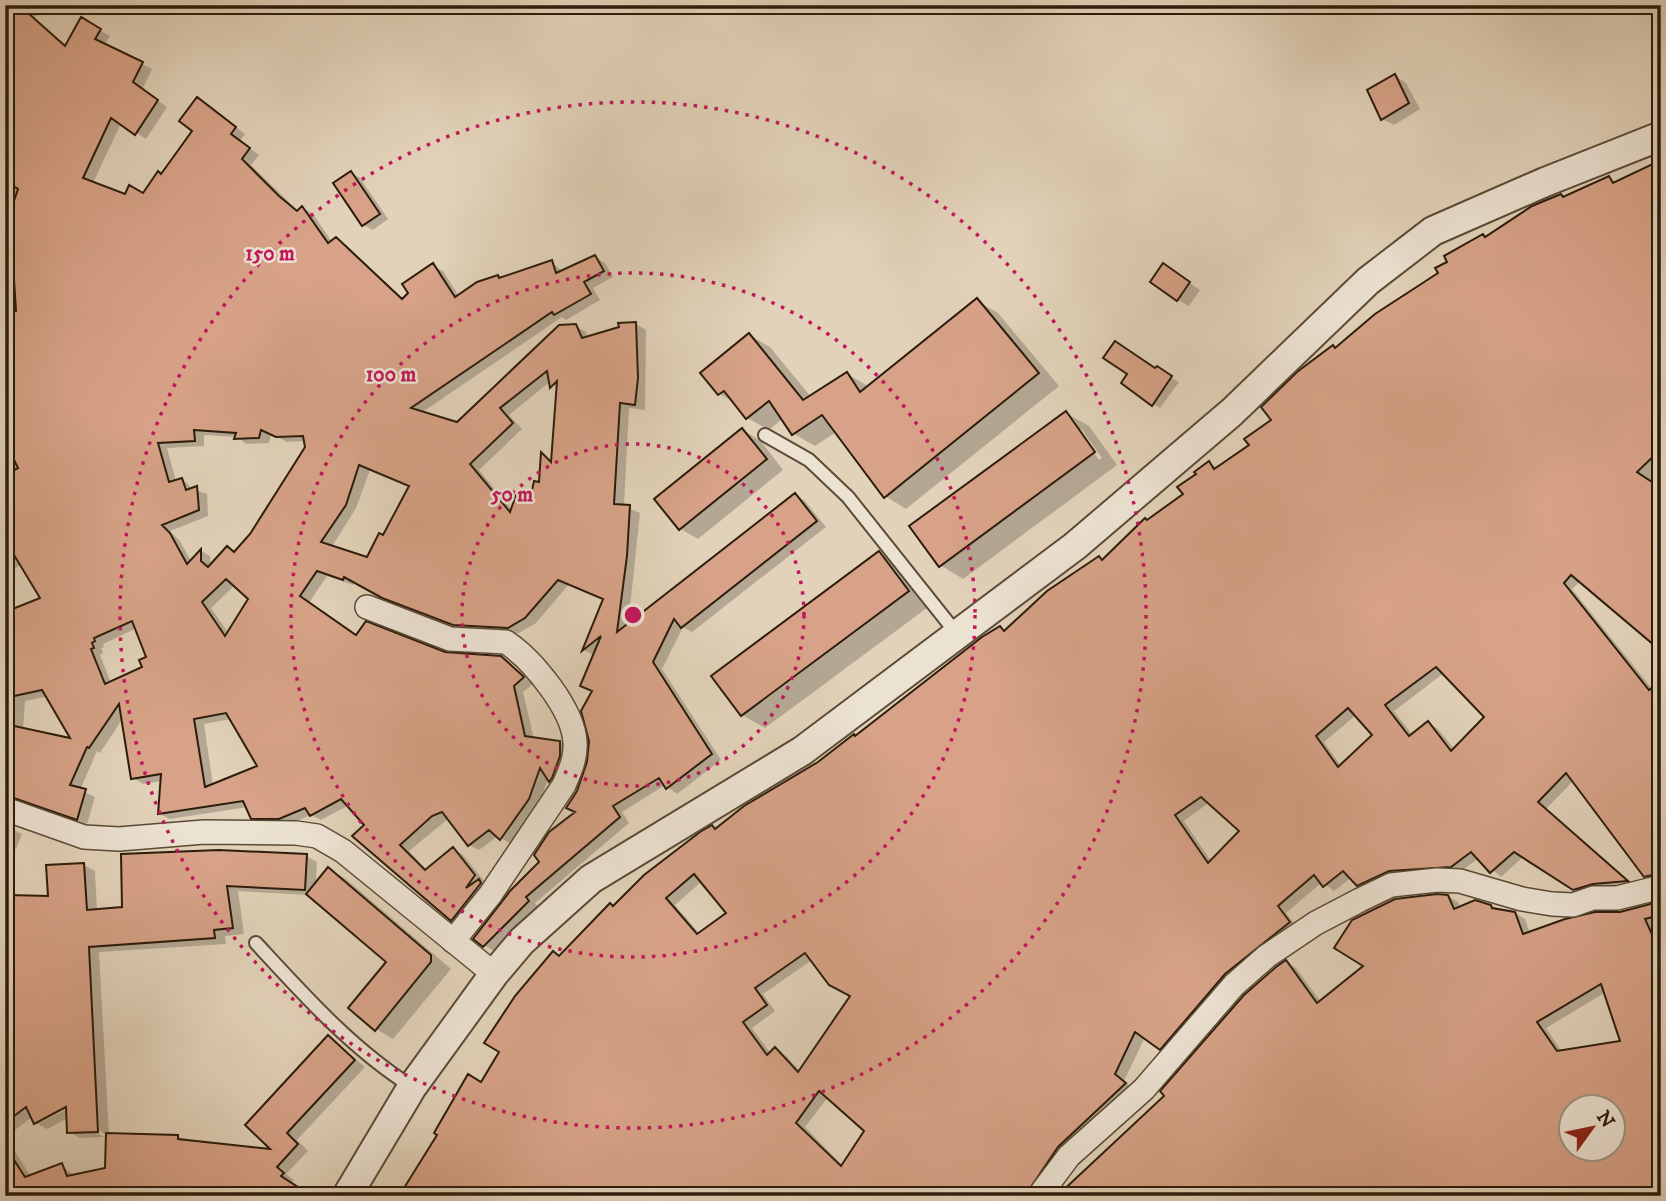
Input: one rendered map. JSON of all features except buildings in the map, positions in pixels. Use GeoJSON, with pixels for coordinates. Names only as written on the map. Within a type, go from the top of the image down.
{"type":"FeatureCollection","features":[{"type":"Feature","properties":{"kind":"street"},"geometry":{"type":"LineString","coordinates":[[346,1196],[412,1087],[494,974],[522,941],[591,879],[802,751],[1139,494],[1232,412],[1368,281],[1433,231],[1545,182],[1661,136]]}},
{"type":"Feature","properties":{"kind":"street"},"geometry":{"type":"LineString","coordinates":[[367,607],[450,639],[506,642],[544,680],[571,720],[575,743],[573,765],[564,785],[490,895],[453,941]]}},
{"type":"Feature","properties":{"kind":"street"},"geometry":{"type":"LineString","coordinates":[[5,808],[84,837],[119,839],[204,832],[317,835],[343,851],[494,974]]}},
{"type":"Feature","properties":{"kind":"street"},"geometry":{"type":"LineString","coordinates":[[1039,1196],[1069,1156],[1144,1089],[1234,985],[1266,956],[1316,923],[1360,900],[1391,885],[1437,880],[1460,881],[1528,901],[1573,905],[1593,898],[1617,898],[1661,887]]}},
{"type":"Feature","properties":{"kind":"lane"},"geometry":{"type":"LineString","coordinates":[[765,435],[809,460],[848,497],[957,634]]}},
{"type":"Feature","properties":{"kind":"lane"},"geometry":{"type":"LineString","coordinates":[[256,943],[312,1003],[377,1065],[412,1087]]}}]}
